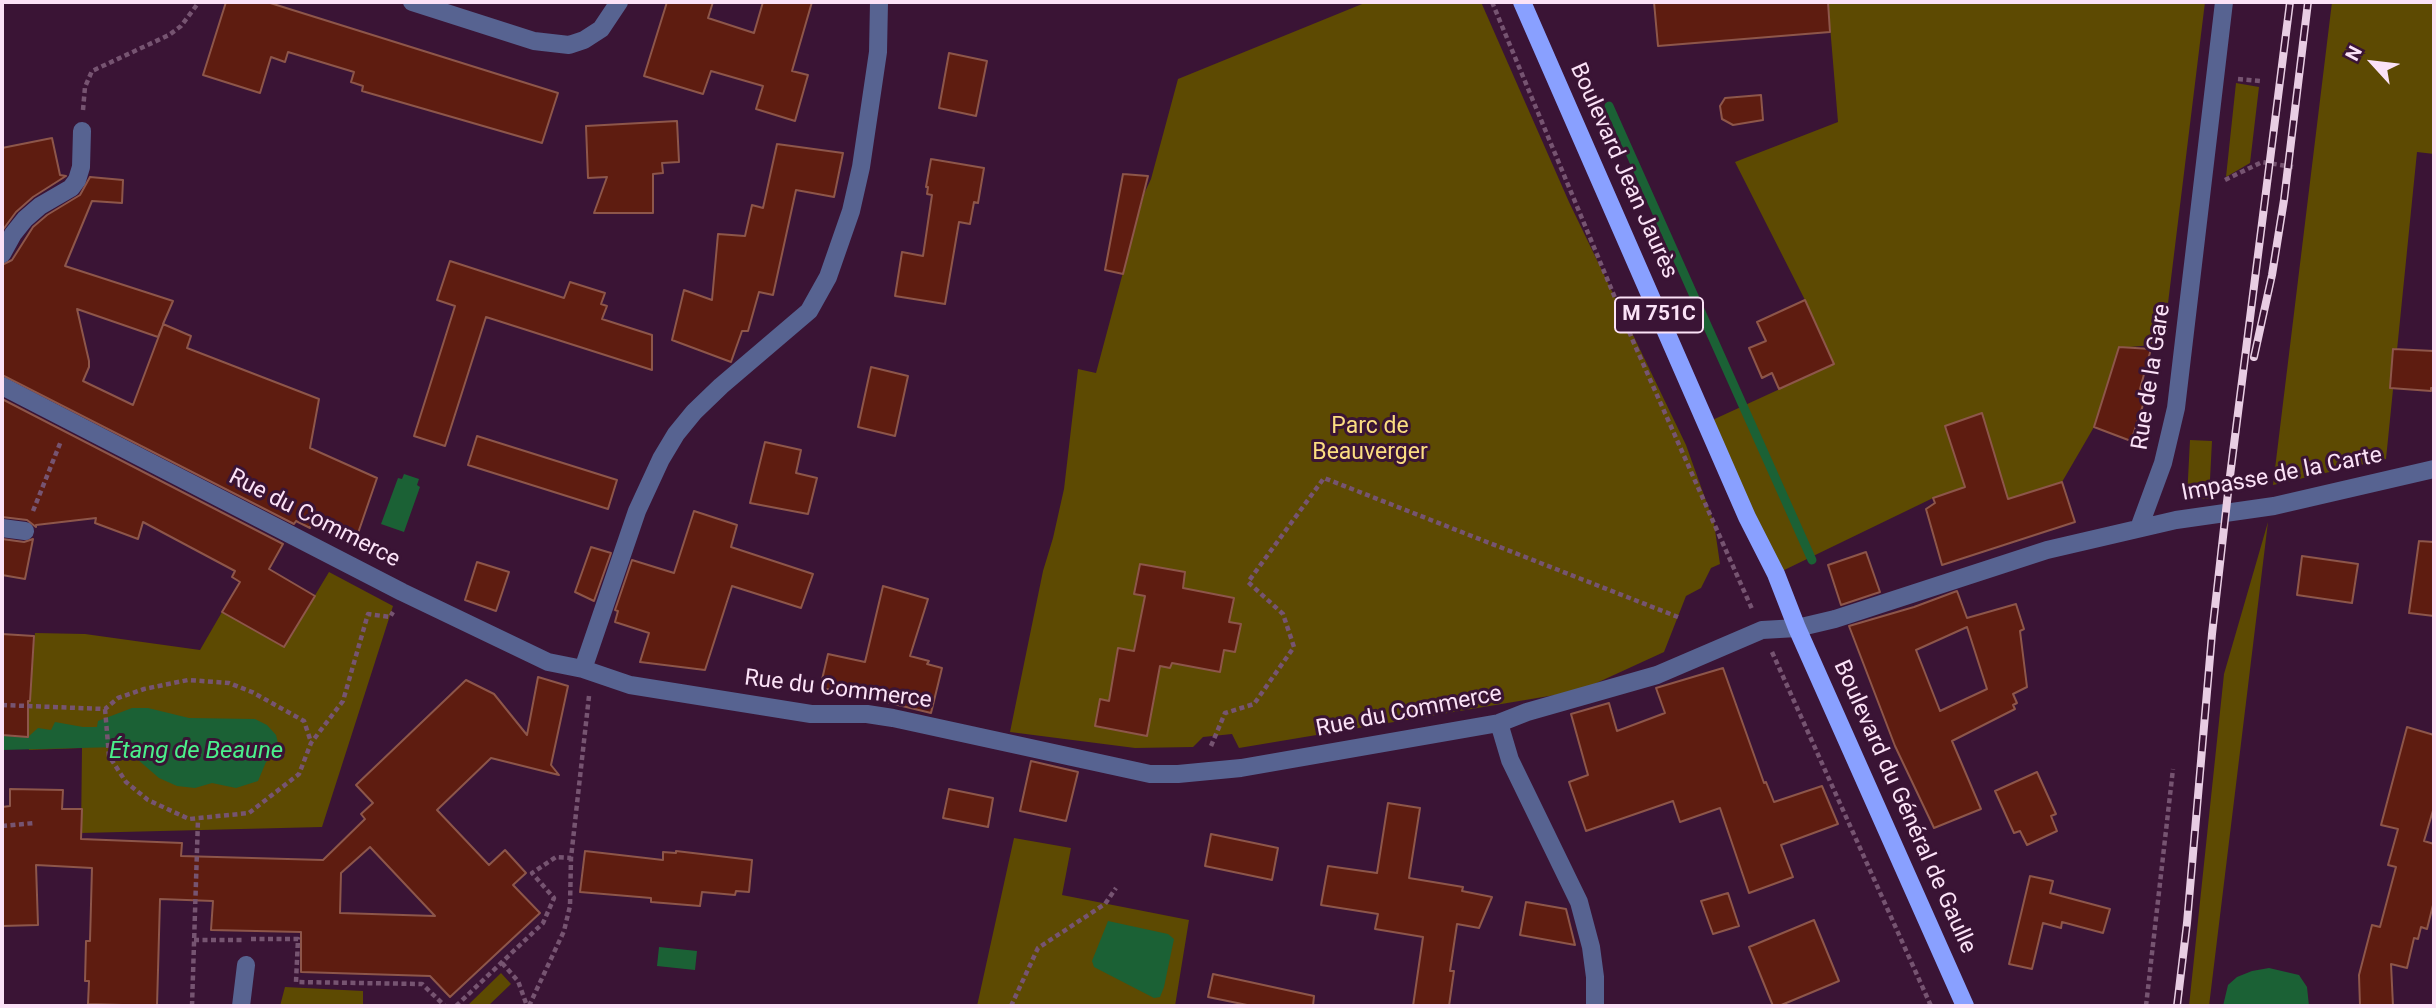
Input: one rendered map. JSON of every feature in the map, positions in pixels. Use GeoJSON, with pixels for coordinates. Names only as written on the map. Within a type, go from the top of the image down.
{"type":"FeatureCollection","features":[{"type":"Feature","properties":{"kind":"main road","name":"Boulevard Jean Jaurès"},"geometry":{"type":"LineString","coordinates":[[1522,2],[1746,517],[1776,574],[1797,628]]}},
{"type":"Feature","properties":{"kind":"main road","name":"Boulevard du Général de Gaulle"},"geometry":{"type":"LineString","coordinates":[[1797,628],[1965,1006]]}},
{"type":"Feature","properties":{"kind":"street"},"geometry":{"type":"LineString","coordinates":[[412,2],[534,41],[569,45],[584,40],[601,29],[619,2]]}},
{"type":"Feature","properties":{"kind":"street"},"geometry":{"type":"LineString","coordinates":[[583,669],[637,511],[676,434],[721,386],[809,311],[828,277],[859,179],[878,52],[880,2]]}},
{"type":"Feature","properties":{"kind":"street","name":"Rue de la Gare"},"geometry":{"type":"LineString","coordinates":[[2140,528],[2163,463],[2176,408],[2224,2]]}},
{"type":"Feature","properties":{"kind":"street"},"geometry":{"type":"LineString","coordinates":[[2,254],[25,219],[40,206],[71,188],[77,180],[81,167],[82,131]]}},
{"type":"Feature","properties":{"kind":"street","name":"Rue du Commerce"},"geometry":{"type":"LineString","coordinates":[[2,386],[402,592],[548,662],[583,669],[630,685],[811,714],[867,714],[893,718],[1150,774],[1178,775],[1241,768],[1499,723],[1527,712],[1657,675],[1762,630],[1797,628]]}},
{"type":"Feature","properties":{"kind":"street","name":"Impasse de la Carte"},"geometry":{"type":"LineString","coordinates":[[2140,528],[2270,506],[2434,469]]}},
{"type":"Feature","properties":{"kind":"street"},"geometry":{"type":"LineString","coordinates":[[2,528],[25,531]]}},
{"type":"Feature","properties":{"kind":"street"},"geometry":{"type":"LineString","coordinates":[[1797,628],[1835,619],[2047,550],[2140,528]]}},
{"type":"Feature","properties":{"kind":"street"},"geometry":{"type":"LineString","coordinates":[[1499,723],[1510,760],[1579,902],[1591,947],[1595,1006]]}},
{"type":"Feature","properties":{"kind":"street"},"geometry":{"type":"LineString","coordinates":[[241,1006],[246,965]]}},
{"type":"Feature","properties":{"kind":"path"},"geometry":{"type":"LineString","coordinates":[[82,131],[85,87],[92,71],[169,35],[181,26],[199,2]]}},
{"type":"Feature","properties":{"kind":"path","name":"M 751C"},"geometry":{"type":"LineString","coordinates":[[1492,2],[1633,341],[1734,572],[1931,1006]]}},
{"type":"Feature","properties":{"kind":"path"},"geometry":{"type":"LineString","coordinates":[[2240,79],[2260,81]]}},
{"type":"Feature","properties":{"kind":"path"},"geometry":{"type":"LineString","coordinates":[[2250,167],[2262,162],[2293,167]]}},
{"type":"Feature","properties":{"kind":"path"},"geometry":{"type":"LineString","coordinates":[[25,531],[69,419]]}},
{"type":"Feature","properties":{"kind":"path"},"geometry":{"type":"LineString","coordinates":[[1208,752],[1225,713],[1254,704],[1294,648],[1283,614],[1248,582],[1324,478],[1678,617]]}},
{"type":"Feature","properties":{"kind":"path"},"geometry":{"type":"LineString","coordinates":[[105,709],[110,756],[126,782],[148,800],[189,819],[249,813],[299,774],[311,743],[343,701],[368,614],[390,617],[402,592]]}},
{"type":"Feature","properties":{"kind":"path"},"geometry":{"type":"LineString","coordinates":[[528,1006],[564,931],[570,906],[571,858],[590,690],[604,676]]}},
{"type":"Feature","properties":{"kind":"path"},"geometry":{"type":"LineString","coordinates":[[2,705],[105,709],[118,698],[155,686],[188,680],[229,683],[252,692],[303,721],[311,743]]}},
{"type":"Feature","properties":{"kind":"path"},"geometry":{"type":"LineString","coordinates":[[2146,1006],[2173,769]]}},
{"type":"Feature","properties":{"kind":"path"},"geometry":{"type":"LineString","coordinates":[[192,1006],[198,819]]}},
{"type":"Feature","properties":{"kind":"path"},"geometry":{"type":"LineString","coordinates":[[2,826],[34,823]]}},
{"type":"Feature","properties":{"kind":"path"},"geometry":{"type":"LineString","coordinates":[[456,1006],[543,923],[554,898],[532,873],[556,857],[571,858]]}},
{"type":"Feature","properties":{"kind":"path"},"geometry":{"type":"LineString","coordinates":[[1011,1006],[1038,948],[1105,904],[1116,888]]}},
{"type":"Feature","properties":{"kind":"path"},"geometry":{"type":"LineString","coordinates":[[194,940],[298,939],[296,982],[422,984],[445,1006]]}},
{"type":"Feature","properties":{"kind":"path"},"geometry":{"type":"LineString","coordinates":[[502,963],[518,981],[528,1006]]}},
{"type":"Feature","properties":{"kind":"green space","name":"Parc de Beauverger"},"geometry":{"type":"Polygon","coordinates":[[[1367,2],[1481,2],[1569,202],[1686,445],[1714,523],[1720,564],[1711,568],[1701,588],[1686,596],[1664,652],[1579,691],[1239,748],[1232,734],[1203,737],[1193,747],[1135,748],[1010,732],[1043,571],[1064,489],[1078,369],[1096,373],[1178,79],[1367,2]]]}},
{"type":"Feature","properties":{"kind":"green space"},"geometry":{"type":"Polygon","coordinates":[[[1828,2],[2205,2],[2163,344],[2119,348],[2094,427],[2062,482],[2002,501],[2002,479],[1982,413],[1945,426],[1965,487],[1933,498],[1776,574],[1706,423],[1819,371],[1828,350],[1735,162],[1838,122],[1828,2]]]}},
{"type":"Feature","properties":{"kind":"green space"},"geometry":{"type":"Polygon","coordinates":[[[2332,2],[2434,2],[2434,154],[2417,152],[2386,459],[2273,485],[2332,2]]]}},
{"type":"Feature","properties":{"kind":"green space"},"geometry":{"type":"Polygon","coordinates":[[[2236,83],[2259,87],[2250,163],[2226,177],[2236,83]]]}},
{"type":"Feature","properties":{"kind":"green space"},"geometry":{"type":"Polygon","coordinates":[[[2190,440],[2212,441],[2209,499],[2187,498],[2190,440]]]}},
{"type":"Feature","properties":{"kind":"green space"},"geometry":{"type":"Polygon","coordinates":[[[2268,522],[2209,1006],[2189,1006],[2224,674],[2268,522]]]}},
{"type":"Feature","properties":{"kind":"green space"},"geometry":{"type":"Polygon","coordinates":[[[329,572],[393,606],[322,827],[81,833],[82,748],[29,750],[28,713],[35,633],[85,634],[200,650],[222,612],[284,647],[329,572]]]}},
{"type":"Feature","properties":{"kind":"green space"},"geometry":{"type":"Polygon","coordinates":[[[1014,838],[1071,848],[1062,895],[1189,920],[1175,1006],[977,1006],[1014,838]]]}},
{"type":"Feature","properties":{"kind":"green space"},"geometry":{"type":"Polygon","coordinates":[[[501,973],[511,984],[488,1006],[467,1006],[501,973]]]}},
{"type":"Feature","properties":{"kind":"green space"},"geometry":{"type":"Polygon","coordinates":[[[285,987],[363,991],[363,1006],[280,1006],[285,987]]]}},
{"type":"Feature","properties":{"kind":"water"},"geometry":{"type":"Polygon","coordinates":[[[404,474],[419,479],[417,485],[420,487],[404,532],[381,524],[398,478],[402,479],[404,474]]]}},
{"type":"Feature","properties":{"kind":"water","name":"Étang de Beaune"},"geometry":{"type":"Polygon","coordinates":[[[132,708],[148,708],[189,718],[255,719],[267,725],[276,735],[278,743],[258,781],[236,788],[212,783],[195,788],[177,786],[159,778],[129,752],[117,747],[2,750],[2,735],[28,737],[38,728],[51,730],[55,722],[97,727],[98,721],[132,708]]]}},
{"type":"Feature","properties":{"kind":"water"},"geometry":{"type":"Polygon","coordinates":[[[1108,921],[1168,934],[1174,939],[1160,997],[1154,998],[1094,967],[1092,961],[1108,921]]]}},
{"type":"Feature","properties":{"kind":"water"},"geometry":{"type":"Polygon","coordinates":[[[659,947],[697,951],[695,970],[657,966],[659,947]]]}},
{"type":"Feature","properties":{"kind":"water"},"geometry":{"type":"Polygon","coordinates":[[[2269,968],[2299,975],[2307,987],[2309,1006],[2223,1006],[2228,985],[2237,977],[2269,968]]]}},
{"type":"Feature","properties":{"kind":"building"},"geometry":{"type":"Polygon","coordinates":[[[226,2],[267,2],[558,93],[542,143],[362,91],[363,86],[351,82],[354,72],[288,52],[285,62],[271,57],[260,93],[203,75],[226,2]]]}},
{"type":"Feature","properties":{"kind":"building"},"geometry":{"type":"Polygon","coordinates":[[[667,2],[713,2],[708,18],[754,33],[763,2],[812,2],[792,71],[808,75],[795,121],[756,109],[763,86],[711,71],[703,94],[644,76],[667,2]]]}},
{"type":"Feature","properties":{"kind":"building"},"geometry":{"type":"Polygon","coordinates":[[[1654,2],[1828,2],[1830,32],[1658,46],[1654,2]]]}},
{"type":"Feature","properties":{"kind":"building"},"geometry":{"type":"Polygon","coordinates":[[[949,53],[987,61],[976,116],[939,108],[949,53]]]}},
{"type":"Feature","properties":{"kind":"building"},"geometry":{"type":"Polygon","coordinates":[[[1761,95],[1763,120],[1733,125],[1722,119],[1720,106],[1725,98],[1761,95]]]}},
{"type":"Feature","properties":{"kind":"building"},"geometry":{"type":"Polygon","coordinates":[[[677,121],[679,162],[662,163],[663,173],[653,174],[653,213],[594,213],[607,177],[588,178],[586,126],[677,121]]]}},
{"type":"Feature","properties":{"kind":"building"},"geometry":{"type":"Polygon","coordinates":[[[52,138],[60,175],[66,176],[33,197],[16,212],[2,231],[2,148],[52,138]]]}},
{"type":"Feature","properties":{"kind":"building"},"geometry":{"type":"Polygon","coordinates":[[[777,144],[843,153],[834,197],[796,190],[773,295],[759,292],[748,331],[742,331],[731,362],[672,340],[684,290],[712,300],[718,234],[745,236],[752,205],[763,208],[777,144]]]}},
{"type":"Feature","properties":{"kind":"building"},"geometry":{"type":"Polygon","coordinates":[[[931,159],[984,168],[978,203],[974,202],[970,224],[959,222],[945,304],[895,296],[902,252],[923,256],[932,195],[927,194],[926,187],[931,159]]]}},
{"type":"Feature","properties":{"kind":"building"},"geometry":{"type":"Polygon","coordinates":[[[1123,174],[1148,176],[1123,274],[1105,270],[1123,174]]]}},
{"type":"Feature","properties":{"kind":"building"},"geometry":{"type":"Polygon","coordinates":[[[90,177],[123,180],[122,203],[92,201],[65,266],[173,301],[163,324],[191,336],[187,348],[319,399],[310,448],[377,478],[356,539],[314,517],[310,528],[296,521],[294,524],[2,375],[2,265],[12,260],[33,227],[80,195],[90,177]],[[77,309],[89,361],[83,381],[133,405],[163,325],[158,337],[77,309]]]}},
{"type":"Feature","properties":{"kind":"building"},"geometry":{"type":"Polygon","coordinates":[[[450,261],[564,298],[570,282],[605,293],[601,304],[607,306],[602,319],[652,335],[652,370],[486,317],[445,446],[414,436],[455,306],[437,300],[450,261]]]}},
{"type":"Feature","properties":{"kind":"building"},"geometry":{"type":"Polygon","coordinates":[[[1805,300],[1834,364],[1779,389],[1772,373],[1762,378],[1749,348],[1766,341],[1757,322],[1805,300]]]}},
{"type":"Feature","properties":{"kind":"building"},"geometry":{"type":"Polygon","coordinates":[[[2119,347],[2151,349],[2140,389],[2148,390],[2131,441],[2094,427],[2119,347]]]}},
{"type":"Feature","properties":{"kind":"building"},"geometry":{"type":"Polygon","coordinates":[[[2393,349],[2434,351],[2434,388],[2431,388],[2431,391],[2390,388],[2393,349]]]}},
{"type":"Feature","properties":{"kind":"building"},"geometry":{"type":"Polygon","coordinates":[[[871,367],[908,376],[895,436],[858,427],[871,367]]]}},
{"type":"Feature","properties":{"kind":"building"},"geometry":{"type":"Polygon","coordinates":[[[2,399],[283,544],[269,569],[315,596],[284,647],[222,612],[240,582],[232,577],[235,571],[143,522],[138,539],[95,523],[96,518],[36,527],[27,520],[2,517],[2,399]]]}},
{"type":"Feature","properties":{"kind":"building"},"geometry":{"type":"Polygon","coordinates":[[[1982,413],[2008,499],[2062,482],[2075,522],[1942,565],[1926,509],[1935,503],[1933,498],[1965,487],[1945,426],[1982,413]]]}},
{"type":"Feature","properties":{"kind":"building"},"geometry":{"type":"Polygon","coordinates":[[[477,436],[617,480],[608,509],[468,465],[477,436]]]}},
{"type":"Feature","properties":{"kind":"building"},"geometry":{"type":"Polygon","coordinates":[[[765,442],[801,450],[796,473],[817,478],[808,514],[750,503],[765,442]]]}},
{"type":"Feature","properties":{"kind":"building"},"geometry":{"type":"Polygon","coordinates":[[[694,511],[737,525],[731,547],[813,574],[801,608],[732,586],[705,670],[640,662],[649,633],[615,622],[618,611],[615,610],[632,560],[674,573],[694,511]]]}},
{"type":"Feature","properties":{"kind":"building"},"geometry":{"type":"Polygon","coordinates":[[[2,539],[24,542],[33,539],[25,579],[2,575],[2,539]]]}},
{"type":"Feature","properties":{"kind":"building"},"geometry":{"type":"Polygon","coordinates":[[[2419,541],[2434,542],[2434,616],[2409,613],[2419,541]]]}},
{"type":"Feature","properties":{"kind":"building"},"geometry":{"type":"Polygon","coordinates":[[[591,547],[611,553],[594,601],[575,592],[591,547]]]}},
{"type":"Feature","properties":{"kind":"building"},"geometry":{"type":"Polygon","coordinates":[[[1866,552],[1880,592],[1841,605],[1828,565],[1866,552]]]}},
{"type":"Feature","properties":{"kind":"building"},"geometry":{"type":"Polygon","coordinates":[[[2302,556],[2358,564],[2352,603],[2297,595],[2302,556]]]}},
{"type":"Feature","properties":{"kind":"building"},"geometry":{"type":"Polygon","coordinates":[[[477,562],[509,572],[496,611],[465,600],[477,562]]]}},
{"type":"Feature","properties":{"kind":"building"},"geometry":{"type":"Polygon","coordinates":[[[1140,564],[1185,572],[1183,588],[1234,598],[1229,622],[1241,624],[1235,652],[1224,650],[1220,672],[1172,663],[1170,668],[1160,666],[1147,736],[1095,726],[1100,699],[1109,701],[1118,648],[1134,651],[1145,596],[1134,594],[1140,564]]]}},
{"type":"Feature","properties":{"kind":"building"},"geometry":{"type":"Polygon","coordinates":[[[883,586],[928,599],[910,656],[942,668],[931,713],[858,694],[820,688],[828,654],[865,662],[883,586]]]}},
{"type":"Feature","properties":{"kind":"building"},"geometry":{"type":"Polygon","coordinates":[[[1957,591],[1967,618],[2016,604],[2024,629],[2020,631],[2027,687],[2013,694],[2017,703],[2013,705],[2015,709],[1952,741],[1981,809],[1934,828],[1895,746],[1849,626],[1957,591]],[[1967,627],[1916,650],[1940,711],[1987,689],[1967,627]]]}},
{"type":"Feature","properties":{"kind":"building"},"geometry":{"type":"Polygon","coordinates":[[[2,634],[34,636],[28,701],[28,737],[2,735],[2,634]]]}},
{"type":"Feature","properties":{"kind":"building"},"geometry":{"type":"Polygon","coordinates":[[[1723,668],[1764,783],[1766,782],[1774,802],[1822,786],[1838,824],[1781,845],[1793,877],[1749,893],[1720,808],[1680,822],[1673,801],[1586,831],[1569,782],[1588,775],[1571,714],[1609,703],[1617,731],[1665,713],[1656,688],[1723,668]]]}},
{"type":"Feature","properties":{"kind":"building"},"geometry":{"type":"Polygon","coordinates":[[[538,677],[568,686],[551,765],[559,775],[491,758],[437,810],[489,865],[505,850],[526,873],[513,885],[540,913],[450,997],[430,976],[301,972],[301,932],[211,930],[213,901],[160,899],[157,1006],[88,1004],[89,981],[85,981],[86,941],[90,941],[92,868],[36,865],[38,925],[2,926],[2,807],[10,806],[10,789],[63,790],[62,809],[82,809],[81,839],[182,843],[181,856],[323,860],[365,819],[361,814],[373,803],[356,785],[466,680],[494,694],[527,735],[538,677]],[[370,847],[341,873],[340,913],[435,916],[370,847]]]}},
{"type":"Feature","properties":{"kind":"building"},"geometry":{"type":"Polygon","coordinates":[[[2407,727],[2434,735],[2434,807],[2424,841],[2434,844],[2434,901],[2427,929],[2421,927],[2418,939],[2414,938],[2407,968],[2391,964],[2393,1006],[2360,1006],[2359,975],[2372,925],[2380,927],[2396,867],[2388,865],[2398,829],[2381,825],[2407,727]]]}},
{"type":"Feature","properties":{"kind":"building"},"geometry":{"type":"Polygon","coordinates":[[[1031,761],[1078,772],[1066,821],[1020,811],[1031,761]]]}},
{"type":"Feature","properties":{"kind":"building"},"geometry":{"type":"Polygon","coordinates":[[[2037,772],[2056,814],[2051,816],[2057,831],[2027,845],[2020,831],[2014,833],[1995,791],[2037,772]]]}},
{"type":"Feature","properties":{"kind":"building"},"geometry":{"type":"Polygon","coordinates":[[[949,789],[993,798],[988,827],[943,818],[949,789]]]}},
{"type":"Feature","properties":{"kind":"building"},"geometry":{"type":"Polygon","coordinates":[[[1388,803],[1420,808],[1409,878],[1463,887],[1462,891],[1492,897],[1479,928],[1457,924],[1450,971],[1454,971],[1449,1006],[1413,1006],[1423,937],[1375,929],[1378,914],[1321,905],[1328,866],[1377,873],[1388,803]]]}},
{"type":"Feature","properties":{"kind":"building"},"geometry":{"type":"Polygon","coordinates":[[[1211,834],[1278,848],[1272,880],[1205,866],[1211,834]]]}},
{"type":"Feature","properties":{"kind":"building"},"geometry":{"type":"Polygon","coordinates":[[[585,851],[663,860],[663,852],[676,851],[752,860],[749,892],[736,891],[735,895],[702,892],[700,906],[651,902],[651,898],[580,892],[585,851]]]}},
{"type":"Feature","properties":{"kind":"building"},"geometry":{"type":"Polygon","coordinates":[[[2030,876],[2053,881],[2050,893],[2110,909],[2103,933],[2062,922],[2061,928],[2043,923],[2032,969],[2009,964],[2030,876]]]}},
{"type":"Feature","properties":{"kind":"building"},"geometry":{"type":"Polygon","coordinates":[[[1728,893],[1739,926],[1713,934],[1701,901],[1728,893]]]}},
{"type":"Feature","properties":{"kind":"building"},"geometry":{"type":"Polygon","coordinates":[[[1526,902],[1566,909],[1575,945],[1520,935],[1526,902]]]}},
{"type":"Feature","properties":{"kind":"building"},"geometry":{"type":"Polygon","coordinates":[[[1814,920],[1839,981],[1779,1006],[1773,1006],[1749,947],[1814,920]]]}},
{"type":"Feature","properties":{"kind":"building"},"geometry":{"type":"Polygon","coordinates":[[[1213,974],[1314,996],[1313,1006],[1252,1006],[1208,997],[1213,974]]]}},
{"type":"Feature","properties":{"kind":"waterway"},"geometry":{"type":"LineString","coordinates":[[1609,106],[1812,560]]}},
{"type":"Feature","properties":{"kind":"railway"},"geometry":{"type":"LineString","coordinates":[[2177,1006],[2187,923],[2212,634],[2290,2]]}},
{"type":"Feature","properties":{"kind":"railway"},"geometry":{"type":"LineString","coordinates":[[2254,357],[2272,275],[2284,200],[2308,2]]}}]}
